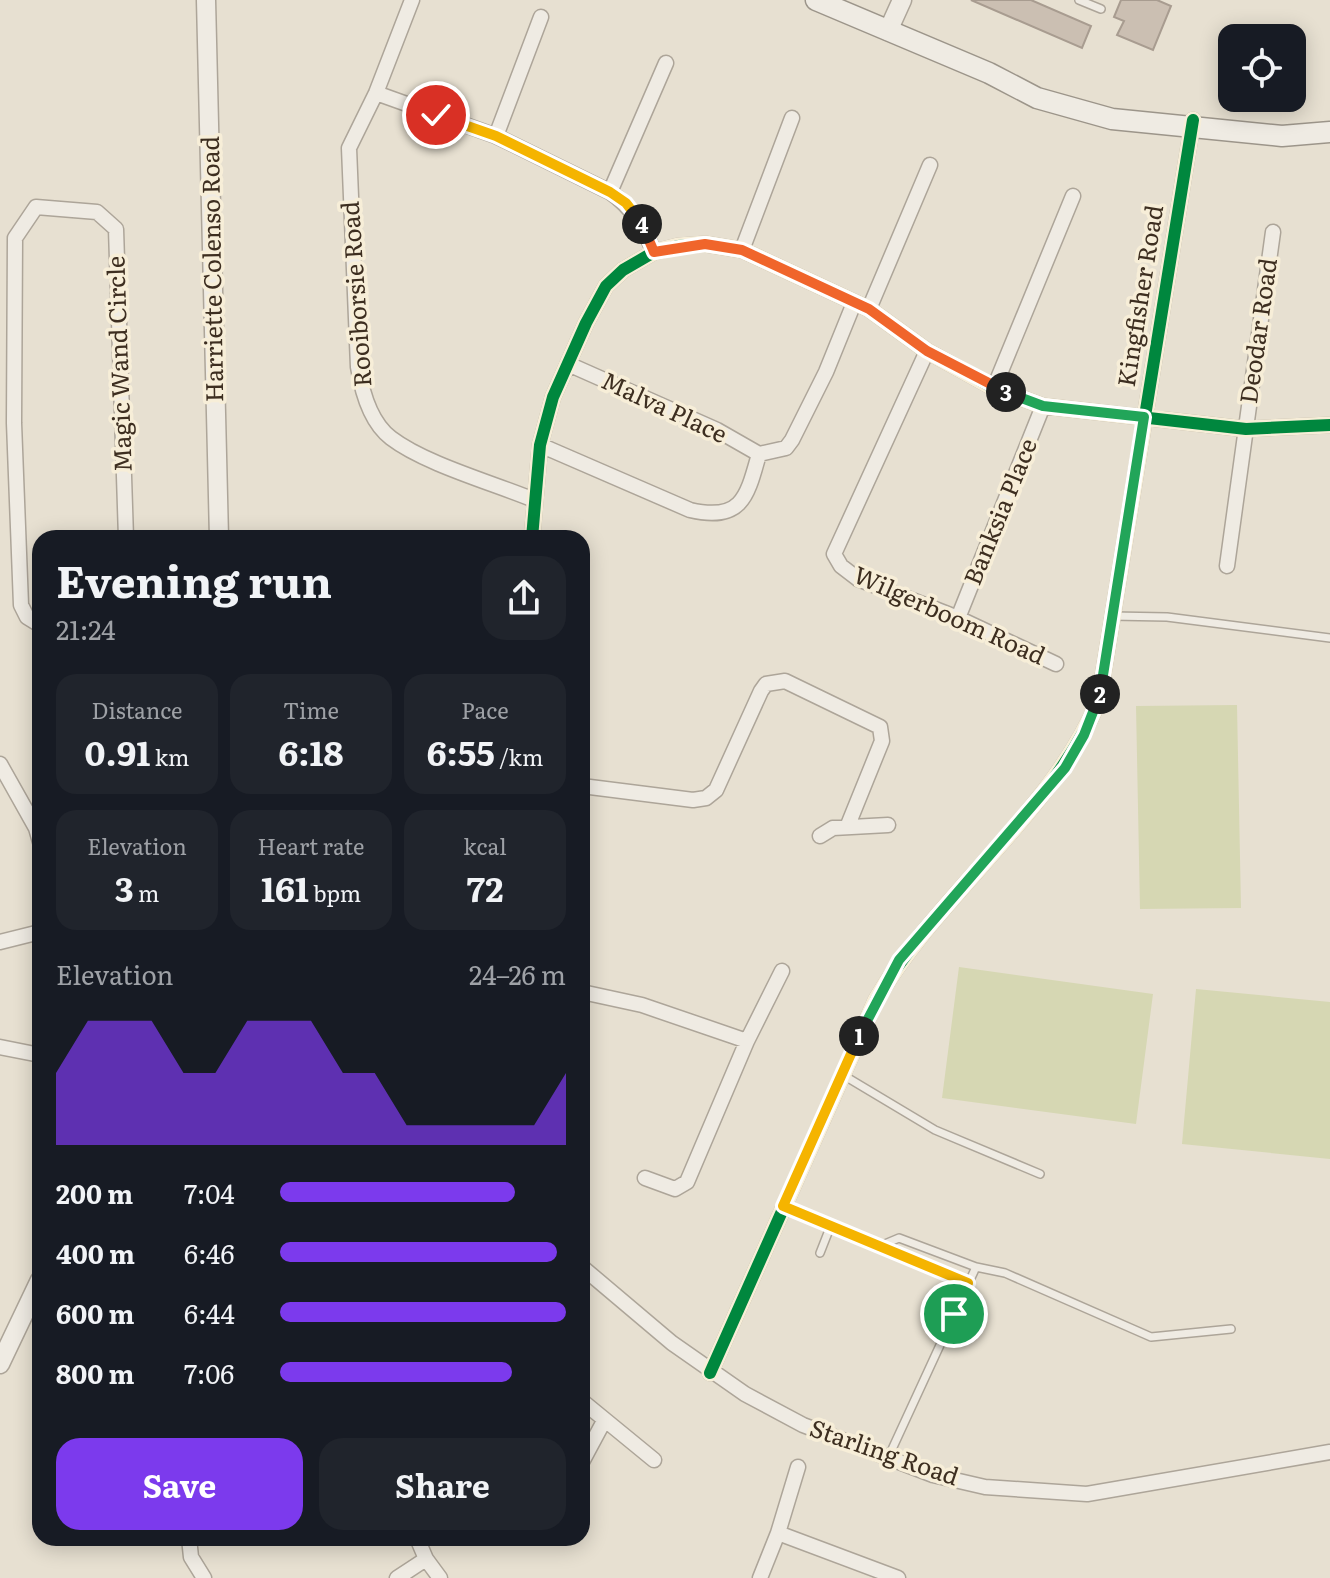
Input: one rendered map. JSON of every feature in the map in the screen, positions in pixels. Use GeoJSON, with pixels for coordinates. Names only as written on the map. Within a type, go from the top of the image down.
{"type":"FeatureCollection","features":[{"type":"Feature","properties":{"kind":"main road"},"geometry":{"type":"LineString","coordinates":[[816,0],[989,73],[1091,102],[1192,125],[1330,129]]}},
{"type":"Feature","properties":{"kind":"street","name":"Harriette Colenso Road"},"geometry":{"type":"LineString","coordinates":[[206,0],[219,530]]}},
{"type":"Feature","properties":{"kind":"street","name":"Rooiborsie Road"},"geometry":{"type":"LineString","coordinates":[[412,0],[376,93],[354,134],[348,163],[363,393],[373,415],[390,437],[417,452],[534,500]]}},
{"type":"Feature","properties":{"kind":"street"},"geometry":{"type":"LineString","coordinates":[[888,31],[902,0]]}},
{"type":"Feature","properties":{"kind":"street"},"geometry":{"type":"LineString","coordinates":[[496,136],[541,17]]}},
{"type":"Feature","properties":{"kind":"street"},"geometry":{"type":"LineString","coordinates":[[610,192],[666,63]]}},
{"type":"Feature","properties":{"kind":"street"},"geometry":{"type":"LineString","coordinates":[[376,93],[496,136],[610,192],[626,203],[640,221],[654,252]]}},
{"type":"Feature","properties":{"kind":"street"},"geometry":{"type":"LineString","coordinates":[[742,250],[792,118]]}},
{"type":"Feature","properties":{"kind":"street","name":"Kingfisher Road"},"geometry":{"type":"LineString","coordinates":[[710,1373],[841,1074],[899,960],[1065,768],[1099,700],[1192,125]]}},
{"type":"Feature","properties":{"kind":"street"},"geometry":{"type":"LineString","coordinates":[[540,445],[690,510],[717,515],[743,502],[759,454],[789,445],[862,306],[930,165]]}},
{"type":"Feature","properties":{"kind":"street"},"geometry":{"type":"LineString","coordinates":[[994,388],[1073,196]]}},
{"type":"Feature","properties":{"kind":"street","name":"Magic Wand Circle"},"geometry":{"type":"LineString","coordinates":[[32,620],[21,605],[7,422],[15,238],[36,207],[97,212],[116,229],[126,530]]}},
{"type":"Feature","properties":{"kind":"street","name":"Deodar Road"},"geometry":{"type":"LineString","coordinates":[[1227,566],[1273,232]]}},
{"type":"Feature","properties":{"kind":"street"},"geometry":{"type":"LineString","coordinates":[[532,530],[540,445],[553,397],[606,286],[623,270],[654,252],[705,244],[742,250],[862,306],[927,351],[994,388],[1043,406],[1246,429],[1330,425]]}},
{"type":"Feature","properties":{"kind":"street","name":"Wilgerboom Road"},"geometry":{"type":"LineString","coordinates":[[927,351],[834,554],[841,566],[858,579],[958,618],[1056,664]]}},
{"type":"Feature","properties":{"kind":"street","name":"Malva Place"},"geometry":{"type":"LineString","coordinates":[[568,364],[717,430],[759,454]]}},
{"type":"Feature","properties":{"kind":"street","name":"Banksia Place"},"geometry":{"type":"LineString","coordinates":[[958,618],[1043,406]]}},
{"type":"Feature","properties":{"kind":"street"},"geometry":{"type":"LineString","coordinates":[[590,787],[693,800],[706,798],[716,790],[761,691],[766,684],[785,681],[880,727],[882,741],[848,825]]}},
{"type":"Feature","properties":{"kind":"street"},"geometry":{"type":"LineString","coordinates":[[0,764],[32,823]]}},
{"type":"Feature","properties":{"kind":"street"},"geometry":{"type":"LineString","coordinates":[[820,836],[829,829],[848,825],[888,825]]}},
{"type":"Feature","properties":{"kind":"street"},"geometry":{"type":"LineString","coordinates":[[0,942],[32,934]]}},
{"type":"Feature","properties":{"kind":"street"},"geometry":{"type":"LineString","coordinates":[[645,1178],[675,1189],[687,1182],[747,1041],[782,971]]}},
{"type":"Feature","properties":{"kind":"street"},"geometry":{"type":"LineString","coordinates":[[590,994],[642,1005],[747,1041]]}},
{"type":"Feature","properties":{"kind":"street"},"geometry":{"type":"LineString","coordinates":[[0,1047],[32,1053]]}},
{"type":"Feature","properties":{"kind":"street","name":"Starling Road"},"geometry":{"type":"LineString","coordinates":[[590,1274],[710,1373],[803,1425],[933,1475],[985,1487],[1087,1494],[1330,1452]]}},
{"type":"Feature","properties":{"kind":"street"},"geometry":{"type":"LineString","coordinates":[[0,1364],[32,1297]]}},
{"type":"Feature","properties":{"kind":"street"},"geometry":{"type":"LineString","coordinates":[[590,1408],[654,1460]]}},
{"type":"Feature","properties":{"kind":"street"},"geometry":{"type":"LineString","coordinates":[[590,1447],[604,1421]]}},
{"type":"Feature","properties":{"kind":"street"},"geometry":{"type":"LineString","coordinates":[[760,1578],[778,1533],[798,1467]]}},
{"type":"Feature","properties":{"kind":"street"},"geometry":{"type":"LineString","coordinates":[[778,1533],[898,1578]]}},
{"type":"Feature","properties":{"kind":"street"},"geometry":{"type":"LineString","coordinates":[[190,1546],[191,1557],[204,1578]]}},
{"type":"Feature","properties":{"kind":"street"},"geometry":{"type":"LineString","coordinates":[[420,1546],[440,1578]]}},
{"type":"Feature","properties":{"kind":"street"},"geometry":{"type":"LineString","coordinates":[[397,1578],[426,1559]]}},
{"type":"Feature","properties":{"kind":"lane"},"geometry":{"type":"LineString","coordinates":[[1079,0],[1101,9]]}},
{"type":"Feature","properties":{"kind":"lane"},"geometry":{"type":"LineString","coordinates":[[1112,616],[1167,617],[1330,638]]}},
{"type":"Feature","properties":{"kind":"lane"},"geometry":{"type":"LineString","coordinates":[[841,1074],[935,1130],[1040,1174]]}},
{"type":"Feature","properties":{"kind":"lane"},"geometry":{"type":"LineString","coordinates":[[783,1206],[968,1283]]}},
{"type":"Feature","properties":{"kind":"lane"},"geometry":{"type":"LineString","coordinates":[[820,1253],[831,1225]]}},
{"type":"Feature","properties":{"kind":"lane"},"geometry":{"type":"LineString","coordinates":[[880,1246],[899,1238],[976,1267],[1005,1273],[1151,1337],[1231,1329]]}},
{"type":"Feature","properties":{"kind":"lane"},"geometry":{"type":"LineString","coordinates":[[888,1458],[976,1267]]}},
{"type":"Feature","properties":{"kind":"green space"},"geometry":{"type":"Polygon","coordinates":[[[1237,705],[1241,908],[1140,909],[1136,706],[1237,705]]]}},
{"type":"Feature","properties":{"kind":"green space"},"geometry":{"type":"Polygon","coordinates":[[[959,967],[1153,994],[1136,1124],[942,1098],[959,967]]]}},
{"type":"Feature","properties":{"kind":"green space"},"geometry":{"type":"Polygon","coordinates":[[[1196,989],[1330,1002],[1330,1159],[1182,1144],[1196,989]]]}},
{"type":"Feature","properties":{"kind":"building"},"geometry":{"type":"Polygon","coordinates":[[[971,0],[1031,0],[1091,26],[1082,48],[971,0]]]}},
{"type":"Feature","properties":{"kind":"building"},"geometry":{"type":"Polygon","coordinates":[[[1121,0],[1157,0],[1171,6],[1153,50],[1117,35],[1124,21],[1114,17],[1121,0]]]}},
{"type":"Feature","properties":{"kind":"cycle path"},"geometry":{"type":"LineString","coordinates":[[710,1373],[876,1000],[931,924],[1052,781],[1078,742],[1099,700],[1193,120]]}},
{"type":"Feature","properties":{"kind":"cycle path"},"geometry":{"type":"LineString","coordinates":[[533,530],[540,445],[553,397],[586,323],[606,286],[623,270],[654,252],[678,246],[705,244],[742,250],[869,309],[927,351],[994,388],[1043,406],[1246,429],[1330,425]]}},
{"type":"Feature","properties":{"kind":"route"},"geometry":{"type":"LineString","coordinates":[[436,115],[496,136],[610,192],[626,203],[640,221],[654,252],[705,244],[742,250],[869,309],[927,351],[994,388],[1043,406],[1144,417],[1099,700],[1084,735],[1065,768],[899,960],[841,1074],[783,1206],[968,1283],[954,1314]]}}]}
